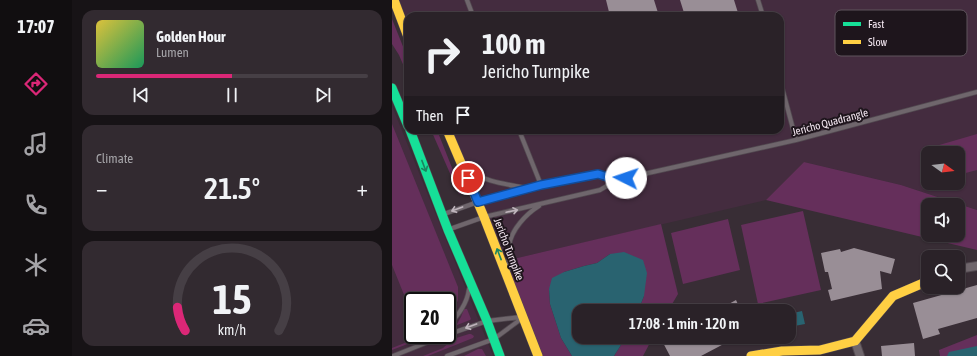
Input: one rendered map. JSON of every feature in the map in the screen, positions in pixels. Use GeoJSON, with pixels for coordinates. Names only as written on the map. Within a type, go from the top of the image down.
{"type":"FeatureCollection","features":[{"type":"Feature","properties":{"kind":"main road"},"geometry":{"type":"LineString","coordinates":[[394,0],[404,26]]}},
{"type":"Feature","properties":{"kind":"main road"},"geometry":{"type":"LineString","coordinates":[[392,88],[404,116]]}},
{"type":"Feature","properties":{"kind":"main road"},"geometry":{"type":"LineString","coordinates":[[412,134],[448,230],[487,321],[500,356]]}},
{"type":"Feature","properties":{"kind":"main road","name":"Jericho Turnpike"},"geometry":{"type":"LineString","coordinates":[[449,134],[478,202],[538,356]]}},
{"type":"Feature","properties":{"kind":"main road"},"geometry":{"type":"LineString","coordinates":[[751,356],[820,350],[855,341],[893,296],[921,284]]}},
{"type":"Feature","properties":{"kind":"street"},"geometry":{"type":"LineString","coordinates":[[965,268],[977,266]]}},
{"type":"Feature","properties":{"kind":"street"},"geometry":{"type":"LineString","coordinates":[[855,341],[860,356]]}},
{"type":"Feature","properties":{"kind":"lane"},"geometry":{"type":"LineString","coordinates":[[467,0],[472,12]]}},
{"type":"Feature","properties":{"kind":"lane"},"geometry":{"type":"LineString","coordinates":[[758,0],[762,12]]}},
{"type":"Feature","properties":{"kind":"lane","name":"Jericho Quadrangle"},"geometry":{"type":"LineString","coordinates":[[448,230],[484,217],[600,190],[617,180],[796,140],[977,92]]}},
{"type":"Feature","properties":{"kind":"lane"},"geometry":{"type":"LineString","coordinates":[[784,95],[796,140]]}},
{"type":"Feature","properties":{"kind":"lane"},"geometry":{"type":"LineString","coordinates":[[521,134],[541,185]]}},
{"type":"Feature","properties":{"kind":"lane"},"geometry":{"type":"LineString","coordinates":[[462,166],[473,174],[488,180],[529,188]]}},
{"type":"Feature","properties":{"kind":"lane"},"geometry":{"type":"LineString","coordinates":[[443,215],[478,202],[541,185],[598,174],[617,180]]}},
{"type":"Feature","properties":{"kind":"lane","name":"Jericho Quadrangle"},"geometry":{"type":"LineString","coordinates":[[509,282],[509,245],[515,229],[526,217],[544,204]]}},
{"type":"Feature","properties":{"kind":"lane"},"geometry":{"type":"LineString","coordinates":[[456,318],[465,304],[469,293],[470,280]]}},
{"type":"Feature","properties":{"kind":"lane"},"geometry":{"type":"LineString","coordinates":[[456,332],[487,321],[523,317]]}},
{"type":"Feature","properties":{"kind":"lane"},"geometry":{"type":"LineString","coordinates":[[447,356],[494,339],[523,317]]}},
{"type":"Feature","properties":{"kind":"lane"},"geometry":{"type":"LineString","coordinates":[[393,356],[423,344]]}},
{"type":"Feature","properties":{"kind":"shaded area"},"geometry":{"type":"Polygon","coordinates":[[[394,0],[977,0],[977,210],[965,206],[965,198],[941,198],[901,185],[804,162],[766,200],[509,260],[509,282],[449,134],[784,134],[784,12],[404,12],[404,26],[394,0]]]}},
{"type":"Feature","properties":{"kind":"shaded area"},"geometry":{"type":"Polygon","coordinates":[[[392,19],[404,49],[404,67],[399,55],[392,44],[392,19]]]}},
{"type":"Feature","properties":{"kind":"shaded area"},"geometry":{"type":"Polygon","coordinates":[[[392,106],[493,356],[392,356],[392,106]]]}},
{"type":"Feature","properties":{"kind":"shaded area"},"geometry":{"type":"Polygon","coordinates":[[[392,124],[458,287],[458,300],[456,305],[456,292],[404,292],[404,295],[392,265],[392,124]]]}},
{"type":"Feature","properties":{"kind":"shaded area"},"geometry":{"type":"Polygon","coordinates":[[[433,134],[439,134],[462,193],[459,194],[433,134]]]}},
{"type":"Feature","properties":{"kind":"shaded area"},"geometry":{"type":"Polygon","coordinates":[[[977,134],[977,170],[965,173],[965,146],[936,146],[977,134]]]}},
{"type":"Feature","properties":{"kind":"shaded area"},"geometry":{"type":"Polygon","coordinates":[[[804,162],[901,185],[941,198],[921,198],[921,237],[766,200],[804,162]]]}},
{"type":"Feature","properties":{"kind":"shaded area"},"geometry":{"type":"Polygon","coordinates":[[[965,206],[977,210],[977,250],[943,242],[965,242],[965,206]]]}},
{"type":"Feature","properties":{"kind":"shaded area"},"geometry":{"type":"Polygon","coordinates":[[[803,211],[821,290],[758,304],[741,225],[803,211]]]}},
{"type":"Feature","properties":{"kind":"shaded area"},"geometry":{"type":"Polygon","coordinates":[[[728,219],[740,270],[683,284],[671,233],[728,219]]]}},
{"type":"Feature","properties":{"kind":"shaded area"},"geometry":{"type":"Polygon","coordinates":[[[661,224],[678,294],[672,304],[641,304],[644,296],[610,254],[597,263],[564,272],[549,289],[550,304],[561,338],[572,356],[539,356],[519,308],[509,260],[661,224]]]}},
{"type":"Feature","properties":{"kind":"shaded area"},"geometry":{"type":"Polygon","coordinates":[[[464,309],[467,309],[471,319],[457,325],[461,317],[464,309]]]}},
{"type":"Feature","properties":{"kind":"shaded area"},"geometry":{"type":"Polygon","coordinates":[[[469,334],[474,336],[473,338],[428,356],[423,356],[443,348],[447,344],[456,344],[456,338],[469,334]]]}},
{"type":"Feature","properties":{"kind":"shaded area"},"geometry":{"type":"Polygon","coordinates":[[[977,335],[977,356],[940,356],[939,350],[977,335]]]}},
{"type":"Feature","properties":{"kind":"shaded area"},"geometry":{"type":"Polygon","coordinates":[[[404,343],[408,344],[392,350],[392,348],[404,343]]]}},
{"type":"Feature","properties":{"kind":"shaded area"},"geometry":{"type":"Polygon","coordinates":[[[622,344],[649,344],[643,356],[614,356],[622,344]]]}},
{"type":"Feature","properties":{"kind":"shaded area"},"geometry":{"type":"Polygon","coordinates":[[[478,349],[482,349],[486,356],[464,356],[478,349]]]}},
{"type":"Feature","properties":{"kind":"water"},"geometry":{"type":"Polygon","coordinates":[[[624,252],[643,260],[647,273],[644,296],[641,304],[572,304],[572,344],[622,344],[614,356],[572,356],[561,338],[550,304],[549,289],[552,278],[564,272],[597,263],[610,254],[624,252]]]}},
{"type":"Feature","properties":{"kind":"water"},"geometry":{"type":"Polygon","coordinates":[[[802,311],[805,324],[796,326],[796,312],[802,311]]]}},
{"type":"Feature","properties":{"kind":"water"},"geometry":{"type":"Polygon","coordinates":[[[977,346],[977,356],[947,356],[949,352],[977,346]]]}},
{"type":"Feature","properties":{"kind":"building"},"geometry":{"type":"Polygon","coordinates":[[[606,0],[654,0],[658,12],[609,12],[606,0]]]}},
{"type":"Feature","properties":{"kind":"building"},"geometry":{"type":"Polygon","coordinates":[[[680,0],[734,0],[738,12],[684,12],[680,0]]]}},
{"type":"Feature","properties":{"kind":"building"},"geometry":{"type":"Polygon","coordinates":[[[854,248],[895,259],[891,274],[880,271],[882,289],[831,301],[828,290],[832,289],[828,272],[825,272],[821,253],[840,249],[841,252],[854,248]]]}},
{"type":"Feature","properties":{"kind":"building"},"geometry":{"type":"Polygon","coordinates":[[[977,285],[977,318],[938,329],[940,334],[923,339],[913,303],[945,294],[965,294],[965,288],[977,285]]]}},
{"type":"Feature","properties":{"kind":"building"},"geometry":{"type":"Polygon","coordinates":[[[736,300],[738,304],[729,304],[736,300]]]}},
{"type":"Feature","properties":{"kind":"building"},"geometry":{"type":"Polygon","coordinates":[[[914,343],[915,356],[882,356],[881,346],[914,343]]]}},
{"type":"Feature","properties":{"kind":"building"},"geometry":{"type":"Polygon","coordinates":[[[664,344],[724,344],[701,356],[670,356],[664,344]]]}},
{"type":"Feature","properties":{"kind":"traffic: fast"},"geometry":{"type":"LineString","coordinates":[[392,88],[404,116]]}},
{"type":"Feature","properties":{"kind":"traffic: fast"},"geometry":{"type":"LineString","coordinates":[[412,134],[448,230],[487,321],[500,356]]}},
{"type":"Feature","properties":{"kind":"traffic: slow"},"geometry":{"type":"LineString","coordinates":[[394,0],[404,26]]}},
{"type":"Feature","properties":{"kind":"traffic: slow"},"geometry":{"type":"LineString","coordinates":[[449,134],[484,217],[538,356]]}},
{"type":"Feature","properties":{"kind":"traffic: slow"},"geometry":{"type":"LineString","coordinates":[[751,356],[782,351],[820,350],[855,341],[893,296],[921,284]]}},
{"type":"Feature","properties":{"kind":"route"},"geometry":{"type":"LineString","coordinates":[[468,178],[478,202],[541,185],[598,174],[617,180],[626,178]]}}]}
